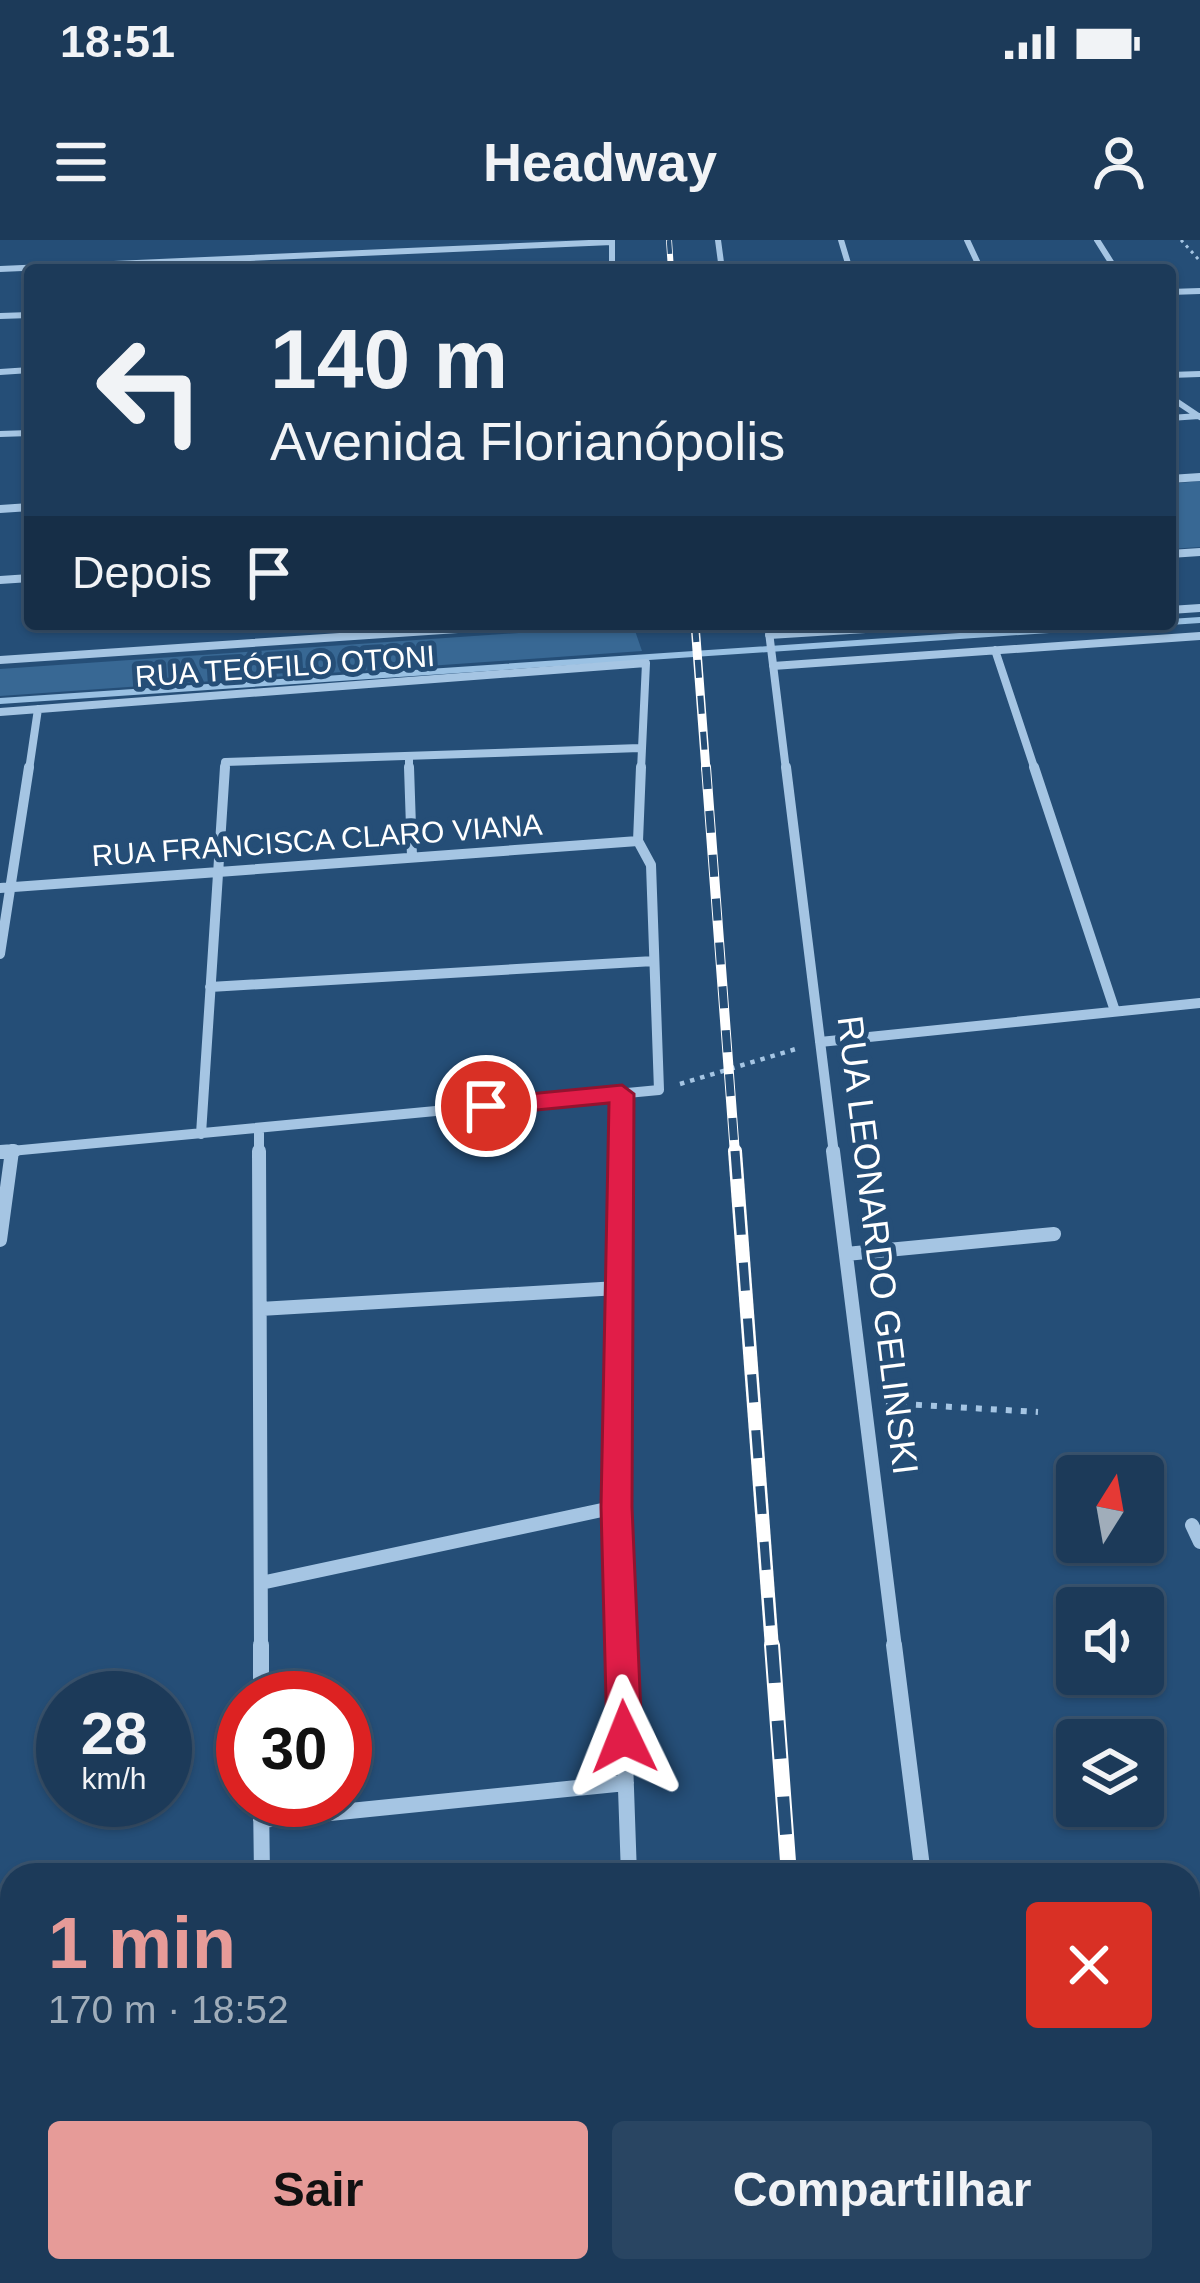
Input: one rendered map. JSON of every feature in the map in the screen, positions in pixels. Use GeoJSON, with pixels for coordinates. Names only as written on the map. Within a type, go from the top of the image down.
{"type":"FeatureCollection","features":[{"type":"Feature","properties":{"kind":"street"},"geometry":{"type":"LineString","coordinates":[[212,240],[212,260]]}},
{"type":"Feature","properties":{"kind":"street"},"geometry":{"type":"LineString","coordinates":[[416,240],[419,250]]}},
{"type":"Feature","properties":{"kind":"street"},"geometry":{"type":"LineString","coordinates":[[118,264],[612,241]]}},
{"type":"Feature","properties":{"kind":"street"},"geometry":{"type":"LineString","coordinates":[[313,255],[314,264]]}},
{"type":"Feature","properties":{"kind":"street"},"geometry":{"type":"LineString","coordinates":[[1176,367],[1181,375]]}},
{"type":"Feature","properties":{"kind":"street"},"geometry":{"type":"LineString","coordinates":[[1176,375],[1200,374]]}},
{"type":"Feature","properties":{"kind":"street"},"geometry":{"type":"LineString","coordinates":[[0,661],[446,630]]}},
{"type":"Feature","properties":{"kind":"street"},"geometry":{"type":"LineString","coordinates":[[769,634],[840,630]]}},
{"type":"Feature","properties":{"kind":"street","name":"RUA LEONARDO GELINSKI"},"geometry":{"type":"LineString","coordinates":[[769,634],[922,1863]]}},
{"type":"Feature","properties":{"kind":"street"},"geometry":{"type":"LineString","coordinates":[[773,663],[1200,636]]}},
{"type":"Feature","properties":{"kind":"street"},"geometry":{"type":"LineString","coordinates":[[995,650],[1115,1011]]}},
{"type":"Feature","properties":{"kind":"street","name":"RUA TEÓFILO OTONI"},"geometry":{"type":"LineString","coordinates":[[0,712],[646,664],[640,748]]}},
{"type":"Feature","properties":{"kind":"street"},"geometry":{"type":"LineString","coordinates":[[0,953],[5,888],[38,709]]}},
{"type":"Feature","properties":{"kind":"street"},"geometry":{"type":"LineString","coordinates":[[0,1240],[6,1152],[659,1090],[651,865],[638,841],[640,748],[225,762],[201,1133]]}},
{"type":"Feature","properties":{"kind":"street"},"geometry":{"type":"LineString","coordinates":[[409,756],[412,856]]}},
{"type":"Feature","properties":{"kind":"street","name":"RUA FRANCISCA CLARO VIANA"},"geometry":{"type":"LineString","coordinates":[[5,888],[638,841]]}},
{"type":"Feature","properties":{"kind":"street"},"geometry":{"type":"LineString","coordinates":[[210,987],[654,961]]}},
{"type":"Feature","properties":{"kind":"street"},"geometry":{"type":"LineString","coordinates":[[820,1042],[1200,1003]]}},
{"type":"Feature","properties":{"kind":"street"},"geometry":{"type":"LineString","coordinates":[[622,1094],[616,1507],[629,1863]]}},
{"type":"Feature","properties":{"kind":"street"},"geometry":{"type":"LineString","coordinates":[[259,1128],[261,1671]]}},
{"type":"Feature","properties":{"kind":"street"},"geometry":{"type":"LineString","coordinates":[[846,1254],[1054,1234]]}},
{"type":"Feature","properties":{"kind":"street"},"geometry":{"type":"LineString","coordinates":[[260,1309],[618,1288]]}},
{"type":"Feature","properties":{"kind":"street"},"geometry":{"type":"LineString","coordinates":[[261,1583],[616,1507]]}},
{"type":"Feature","properties":{"kind":"street"},"geometry":{"type":"LineString","coordinates":[[1192,1525],[1200,1542]]}},
{"type":"Feature","properties":{"kind":"street"},"geometry":{"type":"LineString","coordinates":[[372,1809],[626,1783]]}},
{"type":"Feature","properties":{"kind":"street"},"geometry":{"type":"LineString","coordinates":[[261,1827],[262,1863]]}},
{"type":"Feature","properties":{"kind":"path"},"geometry":{"type":"LineString","coordinates":[[1181,240],[1200,261]]}},
{"type":"Feature","properties":{"kind":"path"},"geometry":{"type":"LineString","coordinates":[[659,1090],[820,1042]]}},
{"type":"Feature","properties":{"kind":"path"},"geometry":{"type":"LineString","coordinates":[[865,1402],[1038,1412]]}},
{"type":"Feature","properties":{"kind":"shaded area"},"geometry":{"type":"Polygon","coordinates":[[[1200,481],[1200,547],[1176,549],[1176,483],[1200,481]]]}},
{"type":"Feature","properties":{"kind":"shaded area"},"geometry":{"type":"Polygon","coordinates":[[[561,630],[635,630],[642,651],[0,696],[0,669],[561,630]]]}},
{"type":"Feature","properties":{"kind":"waterway"},"geometry":{"type":"LineString","coordinates":[[1176,622],[1200,620]]}},
{"type":"Feature","properties":{"kind":"waterway"},"geometry":{"type":"LineString","coordinates":[[0,701],[1048,630]]}},
{"type":"Feature","properties":{"kind":"railway"},"geometry":{"type":"LineString","coordinates":[[669,240],[671,264]]}},
{"type":"Feature","properties":{"kind":"railway"},"geometry":{"type":"LineString","coordinates":[[695,630],[706,770]]}},
{"type":"Feature","properties":{"kind":"railway"},"geometry":{"type":"LineString","coordinates":[[706,767],[735,1154]]}},
{"type":"Feature","properties":{"kind":"railway"},"geometry":{"type":"LineString","coordinates":[[735,1151],[772,1648]]}},
{"type":"Feature","properties":{"kind":"railway"},"geometry":{"type":"LineString","coordinates":[[772,1645],[788,1863]]}},
{"type":"Feature","properties":{"kind":"route"},"geometry":{"type":"LineString","coordinates":[[486,1106],[622,1094],[616,1507],[624,1737]]}}]}
